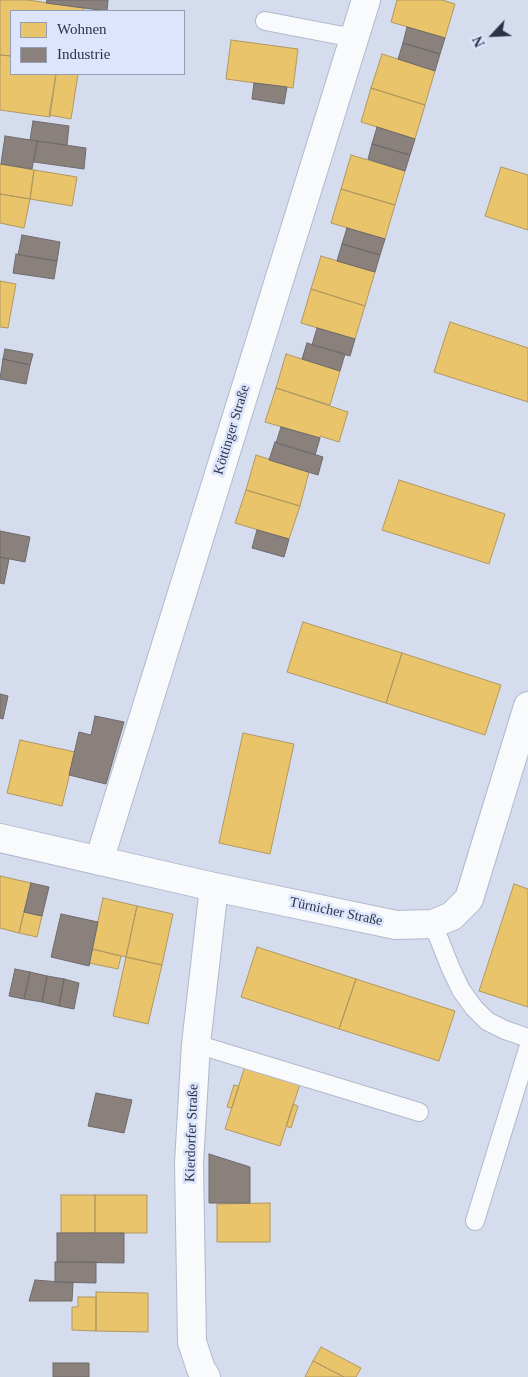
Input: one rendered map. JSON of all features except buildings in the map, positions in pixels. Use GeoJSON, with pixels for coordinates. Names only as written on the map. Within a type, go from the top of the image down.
{"type":"FeatureCollection","features":[{"type":"Feature","properties":{"kind":"street","name":"Köttinger Straße"},"geometry":{"type":"LineString","coordinates":[[99,861],[366,0]]}},
{"type":"Feature","properties":{"kind":"street","name":"Türnicher Straße"},"geometry":{"type":"LineString","coordinates":[[0,838],[214,887],[396,924],[433,924],[452,916],[469,900],[528,706]]}},
{"type":"Feature","properties":{"kind":"street","name":"Kierdorfer Straße"},"geometry":{"type":"LineString","coordinates":[[206,1377],[192,1342],[188,1163],[196,1044],[214,887]]}},
{"type":"Feature","properties":{"kind":"lane"},"geometry":{"type":"LineString","coordinates":[[265,21],[354,38]]}},
{"type":"Feature","properties":{"kind":"lane"},"geometry":{"type":"LineString","coordinates":[[433,924],[451,969],[474,1008],[487,1021],[528,1038]]}},
{"type":"Feature","properties":{"kind":"lane"},"geometry":{"type":"LineString","coordinates":[[196,1044],[419,1112]]}},
{"type":"Feature","properties":{"kind":"lane"},"geometry":{"type":"LineString","coordinates":[[475,1221],[528,1049]]}}]}
